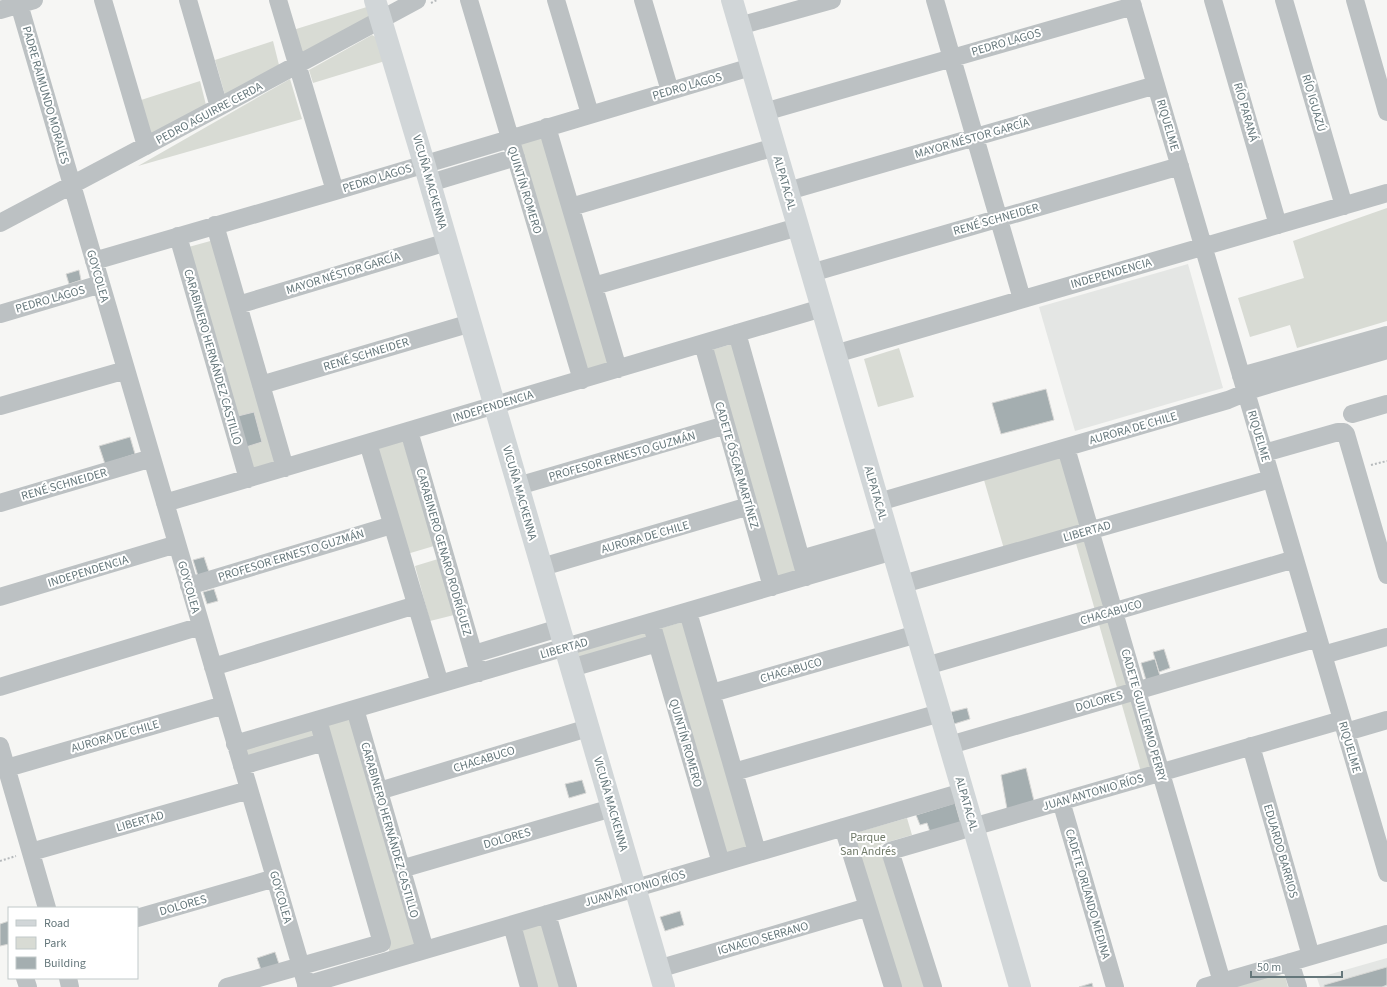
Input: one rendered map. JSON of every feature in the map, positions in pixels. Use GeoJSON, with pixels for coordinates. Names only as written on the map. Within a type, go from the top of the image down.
{"type":"FeatureCollection","features":[{"type":"Feature","properties":{"kind":"main road","name":"ALPATACAL"},"geometry":{"type":"LineString","coordinates":[[732,0],[1020,987]]}},
{"type":"Feature","properties":{"kind":"main road","name":"VICUÑA MACKENNA"},"geometry":{"type":"LineString","coordinates":[[378,10],[495,405],[661,978]]}},
{"type":"Feature","properties":{"kind":"street"},"geometry":{"type":"LineString","coordinates":[[103,0],[146,146]]}},
{"type":"Feature","properties":{"kind":"street"},"geometry":{"type":"LineString","coordinates":[[188,0],[219,107]]}},
{"type":"Feature","properties":{"kind":"street"},"geometry":{"type":"LineString","coordinates":[[278,0],[335,191]]}},
{"type":"Feature","properties":{"kind":"street","name":"PEDRO AGUIRRE CERDA"},"geometry":{"type":"LineString","coordinates":[[0,223],[298,65],[378,10],[417,0]]}},
{"type":"Feature","properties":{"kind":"street","name":"QUINTÍN ROMERO"},"geometry":{"type":"LineString","coordinates":[[469,0],[582,380]]}},
{"type":"Feature","properties":{"kind":"street"},"geometry":{"type":"LineString","coordinates":[[556,0],[590,114]]}},
{"type":"Feature","properties":{"kind":"street"},"geometry":{"type":"LineString","coordinates":[[643,0],[670,91]]}},
{"type":"Feature","properties":{"kind":"street"},"geometry":{"type":"LineString","coordinates":[[935,0],[1022,299]]}},
{"type":"Feature","properties":{"kind":"street","name":"RÍO PARANÁ"},"geometry":{"type":"LineString","coordinates":[[1213,0],[1278,225]]}},
{"type":"Feature","properties":{"kind":"street","name":"RÍO IGUAZÚ"},"geometry":{"type":"LineString","coordinates":[[1284,0],[1344,206]]}},
{"type":"Feature","properties":{"kind":"street"},"geometry":{"type":"LineString","coordinates":[[1354,0],[1379,55],[1387,112]]}},
{"type":"Feature","properties":{"kind":"street"},"geometry":{"type":"LineString","coordinates":[[739,26],[828,1]]}},
{"type":"Feature","properties":{"kind":"street"},"geometry":{"type":"LineString","coordinates":[[0,10],[27,2]]}},
{"type":"Feature","properties":{"kind":"street","name":"PADRE RAIMUNDO MORALES"},"geometry":{"type":"LineString","coordinates":[[27,2],[72,186]]}},
{"type":"Feature","properties":{"kind":"street","name":"PEDRO LAGOS"},"geometry":{"type":"LineString","coordinates":[[764,112],[1132,3]]}},
{"type":"Feature","properties":{"kind":"street","name":"RIQUELME"},"geometry":{"type":"LineString","coordinates":[[1132,3],[1387,873]]}},
{"type":"Feature","properties":{"kind":"street","name":"PEDRO LAGOS"},"geometry":{"type":"LineString","coordinates":[[427,173],[510,138],[751,67]]}},
{"type":"Feature","properties":{"kind":"street","name":"MAYOR NÉSTOR GARCÍA"},"geometry":{"type":"LineString","coordinates":[[788,191],[1156,85]]}},
{"type":"Feature","properties":{"kind":"street"},"geometry":{"type":"LineString","coordinates":[[547,127],[618,369]]}},
{"type":"Feature","properties":{"kind":"street"},"geometry":{"type":"LineString","coordinates":[[571,208],[775,147]]}},
{"type":"Feature","properties":{"kind":"street","name":"PEDRO LAGOS"},"geometry":{"type":"LineString","coordinates":[[94,261],[335,191],[516,157]]}},
{"type":"Feature","properties":{"kind":"street","name":"RENÉ SCHNEIDER"},"geometry":{"type":"LineString","coordinates":[[812,273],[1180,166]]}},
{"type":"Feature","properties":{"kind":"street","name":"GOYCOLEA"},"geometry":{"type":"LineString","coordinates":[[72,186],[306,986]]}},
{"type":"Feature","properties":{"kind":"street","name":"INDEPENDENCIA"},"geometry":{"type":"LineString","coordinates":[[835,354],[1387,193]]}},
{"type":"Feature","properties":{"kind":"street"},"geometry":{"type":"LineString","coordinates":[[215,225],[285,468]]}},
{"type":"Feature","properties":{"kind":"street"},"geometry":{"type":"LineString","coordinates":[[594,286],[798,227]]}},
{"type":"Feature","properties":{"kind":"street","name":"CARABINERO HERNÁNDEZ CASTILLO"},"geometry":{"type":"LineString","coordinates":[[178,236],[248,479]]}},
{"type":"Feature","properties":{"kind":"street","name":"MAYOR NÉSTOR GARCÍA"},"geometry":{"type":"LineString","coordinates":[[238,305],[447,242]]}},
{"type":"Feature","properties":{"kind":"street","name":"PEDRO LAGOS"},"geometry":{"type":"LineString","coordinates":[[0,314],[101,284]]}},
{"type":"Feature","properties":{"kind":"street","name":"INDEPENDENCIA"},"geometry":{"type":"LineString","coordinates":[[165,503],[822,308]]}},
{"type":"Feature","properties":{"kind":"street","name":"RENÉ SCHNEIDER"},"geometry":{"type":"LineString","coordinates":[[261,385],[471,323]]}},
{"type":"Feature","properties":{"kind":"street"},"geometry":{"type":"LineString","coordinates":[[737,333],[806,577]]}},
{"type":"Feature","properties":{"kind":"street","name":"AURORA DE CHILE"},"geometry":{"type":"LineString","coordinates":[[879,502],[1228,400],[1244,384],[1387,335]]}},
{"type":"Feature","properties":{"kind":"street","name":"CADETE ÓSCAR MARTÍNEZ"},"geometry":{"type":"LineString","coordinates":[[703,344],[772,587]]}},
{"type":"Feature","properties":{"kind":"street","name":"AURORA DE CHILE"},"geometry":{"type":"LineString","coordinates":[[1244,384],[1387,350]]}},
{"type":"Feature","properties":{"kind":"street"},"geometry":{"type":"LineString","coordinates":[[0,406],[126,370]]}},
{"type":"Feature","properties":{"kind":"street"},"geometry":{"type":"LineString","coordinates":[[1352,414],[1387,404]]}},
{"type":"Feature","properties":{"kind":"street","name":"PROFESOR ERNESTO GUZMÁN"},"geometry":{"type":"LineString","coordinates":[[518,486],[726,426]]}},
{"type":"Feature","properties":{"kind":"street","name":"CARABINERO GENARO RODRÍGUEZ"},"geometry":{"type":"LineString","coordinates":[[409,431],[479,672]]}},
{"type":"Feature","properties":{"kind":"street"},"geometry":{"type":"LineString","coordinates":[[1264,453],[1338,432],[1344,432],[1347,436],[1384,554],[1387,576]]}},
{"type":"Feature","properties":{"kind":"street"},"geometry":{"type":"LineString","coordinates":[[368,443],[440,684]]}},
{"type":"Feature","properties":{"kind":"street","name":"CADETE GUILLERMO PERRY"},"geometry":{"type":"LineString","coordinates":[[1066,448],[1161,772],[1213,985]]}},
{"type":"Feature","properties":{"kind":"street","name":"RENÉ SCHNEIDER"},"geometry":{"type":"LineString","coordinates":[[0,503],[152,458]]}},
{"type":"Feature","properties":{"kind":"street","name":"LIBERTAD"},"geometry":{"type":"LineString","coordinates":[[903,584],[1272,479]]}},
{"type":"Feature","properties":{"kind":"street","name":"AURORA DE CHILE"},"geometry":{"type":"LineString","coordinates":[[542,567],[749,506]]}},
{"type":"Feature","properties":{"kind":"street","name":"PROFESOR ERNESTO GUZMÁN"},"geometry":{"type":"LineString","coordinates":[[189,586],[392,525]]}},
{"type":"Feature","properties":{"kind":"street"},"geometry":{"type":"LineString","coordinates":[[801,559],[890,542]]}},
{"type":"Feature","properties":{"kind":"street","name":"LIBERTAD"},"geometry":{"type":"LineString","coordinates":[[235,744],[806,577],[890,542]]}},
{"type":"Feature","properties":{"kind":"street","name":"INDEPENDENCIA"},"geometry":{"type":"LineString","coordinates":[[0,597],[177,544]]}},
{"type":"Feature","properties":{"kind":"street","name":"CHACABUCO"},"geometry":{"type":"LineString","coordinates":[[926,666],[1295,559]]}},
{"type":"Feature","properties":{"kind":"street"},"geometry":{"type":"LineString","coordinates":[[213,668],[416,604]]}},
{"type":"Feature","properties":{"kind":"street"},"geometry":{"type":"LineString","coordinates":[[688,612],[757,852]]}},
{"type":"Feature","properties":{"kind":"street","name":"QUINTÍN ROMERO"},"geometry":{"type":"LineString","coordinates":[[651,622],[720,863]]}},
{"type":"Feature","properties":{"kind":"street"},"geometry":{"type":"LineString","coordinates":[[0,687],[201,626]]}},
{"type":"Feature","properties":{"kind":"street","name":"CHACABUCO"},"geometry":{"type":"LineString","coordinates":[[712,693],[917,634]]}},
{"type":"Feature","properties":{"kind":"street"},"geometry":{"type":"LineString","coordinates":[[1323,655],[1387,637]]}},
{"type":"Feature","properties":{"kind":"street","name":"DOLORES"},"geometry":{"type":"LineString","coordinates":[[950,745],[1318,638]]}},
{"type":"Feature","properties":{"kind":"street","name":"LIBERTAD"},"geometry":{"type":"LineString","coordinates":[[474,654],[656,642]]}},
{"type":"Feature","properties":{"kind":"street","name":"AURORA DE CHILE"},"geometry":{"type":"LineString","coordinates":[[3,758],[224,705]]}},
{"type":"Feature","properties":{"kind":"street","name":"CARABINERO HERNÁNDEZ CASTILLO"},"geometry":{"type":"LineString","coordinates":[[355,709],[425,950]]}},
{"type":"Feature","properties":{"kind":"street"},"geometry":{"type":"LineString","coordinates":[[734,772],[940,713]]}},
{"type":"Feature","properties":{"kind":"street"},"geometry":{"type":"LineString","coordinates":[[227,987],[382,943],[318,720]]}},
{"type":"Feature","properties":{"kind":"street","name":"JUAN ANTONIO RÍOS"},"geometry":{"type":"LineString","coordinates":[[933,987],[890,851],[1251,746],[1344,726],[1387,720]]}},
{"type":"Feature","properties":{"kind":"street","name":"CHACABUCO"},"geometry":{"type":"LineString","coordinates":[[379,791],[588,728]]}},
{"type":"Feature","properties":{"kind":"street"},"geometry":{"type":"LineString","coordinates":[[242,766],[324,742]]}},
{"type":"Feature","properties":{"kind":"street","name":"EDUARDO BARRIOS"},"geometry":{"type":"LineString","coordinates":[[1251,746],[1311,956]]}},
{"type":"Feature","properties":{"kind":"street"},"geometry":{"type":"LineString","coordinates":[[3,758],[47,907]]}},
{"type":"Feature","properties":{"kind":"street","name":"LIBERTAD"},"geometry":{"type":"LineString","coordinates":[[31,852],[249,790]]}},
{"type":"Feature","properties":{"kind":"street","name":"JUAN ANTONIO RÍOS"},"geometry":{"type":"LineString","coordinates":[[306,986],[963,792]]}},
{"type":"Feature","properties":{"kind":"street","name":"CADETE ORLANDO MEDINA"},"geometry":{"type":"LineString","coordinates":[[1061,801],[1115,987]]}},
{"type":"Feature","properties":{"kind":"street","name":"DOLORES"},"geometry":{"type":"LineString","coordinates":[[401,869],[612,808]]}},
{"type":"Feature","properties":{"kind":"street"},"geometry":{"type":"LineString","coordinates":[[844,827],[892,987]]}},
{"type":"Feature","properties":{"kind":"street","name":"DOLORES"},"geometry":{"type":"LineString","coordinates":[[138,918],[275,878]]}},
{"type":"Feature","properties":{"kind":"street","name":"IGNACIO SERRANO"},"geometry":{"type":"LineString","coordinates":[[661,978],[868,907]]}},
{"type":"Feature","properties":{"kind":"street"},"geometry":{"type":"LineString","coordinates":[[547,914],[568,987]]}},
{"type":"Feature","properties":{"kind":"street"},"geometry":{"type":"LineString","coordinates":[[512,925],[530,987]]}},
{"type":"Feature","properties":{"kind":"street"},"geometry":{"type":"LineString","coordinates":[[1213,985],[1387,934]]}},
{"type":"Feature","properties":{"kind":"street"},"geometry":{"type":"LineString","coordinates":[[1290,962],[1298,987]]}},
{"type":"Feature","properties":{"kind":"shaded area"},"geometry":{"type":"Polygon","coordinates":[[[1188,264],[1223,388],[1075,431],[1039,307],[1188,264]]]}},
{"type":"Feature","properties":{"kind":"shaded area"},"geometry":{"type":"Polygon","coordinates":[[[1387,958],[1387,987],[1320,987],[1317,978],[1387,958]]]}},
{"type":"Feature","properties":{"kind":"green space"},"geometry":{"type":"Polygon","coordinates":[[[370,6],[373,16],[301,56],[293,30],[370,6]]]}},
{"type":"Feature","properties":{"kind":"green space"},"geometry":{"type":"Polygon","coordinates":[[[372,35],[379,39],[385,61],[313,83],[309,70],[372,35]]]}},
{"type":"Feature","properties":{"kind":"green space"},"geometry":{"type":"Polygon","coordinates":[[[273,41],[279,65],[225,95],[215,60],[273,41]]]}},
{"type":"Feature","properties":{"kind":"green space"},"geometry":{"type":"Polygon","coordinates":[[[290,79],[302,119],[138,166],[290,79]]]}},
{"type":"Feature","properties":{"kind":"green space"},"geometry":{"type":"Polygon","coordinates":[[[200,81],[206,105],[151,135],[141,100],[200,81]]]}},
{"type":"Feature","properties":{"kind":"green space"},"geometry":{"type":"Polygon","coordinates":[[[545,135],[610,364],[583,372],[517,144],[545,135]]]}},
{"type":"Feature","properties":{"kind":"green space"},"geometry":{"type":"Polygon","coordinates":[[[1387,208],[1387,321],[1297,348],[1290,325],[1250,337],[1238,298],[1304,278],[1293,241],[1387,208]]]}},
{"type":"Feature","properties":{"kind":"green space"},"geometry":{"type":"Polygon","coordinates":[[[214,240],[276,462],[247,470],[185,248],[214,240]]]}},
{"type":"Feature","properties":{"kind":"green space"},"geometry":{"type":"Polygon","coordinates":[[[736,343],[801,573],[776,581],[711,350],[736,343]]]}},
{"type":"Feature","properties":{"kind":"green space"},"geometry":{"type":"Polygon","coordinates":[[[899,348],[914,397],[878,407],[864,359],[899,348]]]}},
{"type":"Feature","properties":{"kind":"green space"},"geometry":{"type":"Polygon","coordinates":[[[403,441],[434,546],[407,554],[378,448],[403,441]]]}},
{"type":"Feature","properties":{"kind":"green space"},"geometry":{"type":"Polygon","coordinates":[[[1062,457],[1082,526],[1004,549],[984,480],[1062,457]]]}},
{"type":"Feature","properties":{"kind":"green space"},"geometry":{"type":"Polygon","coordinates":[[[1088,534],[1156,771],[1141,772],[1075,540],[1088,534]]]}},
{"type":"Feature","properties":{"kind":"green space"},"geometry":{"type":"Polygon","coordinates":[[[438,559],[454,615],[430,621],[415,566],[438,559]]]}},
{"type":"Feature","properties":{"kind":"green space"},"geometry":{"type":"Polygon","coordinates":[[[686,621],[752,851],[725,859],[658,629],[686,621]]]}},
{"type":"Feature","properties":{"kind":"green space"},"geometry":{"type":"Polygon","coordinates":[[[648,627],[652,640],[576,662],[572,648],[648,627]]]}},
{"type":"Feature","properties":{"kind":"green space"},"geometry":{"type":"Polygon","coordinates":[[[353,717],[420,948],[391,957],[325,724],[353,717]]]}},
{"type":"Feature","properties":{"kind":"green space"},"geometry":{"type":"Polygon","coordinates":[[[315,725],[319,742],[245,762],[241,745],[315,725]]]}},
{"type":"Feature","properties":{"kind":"green space","name":"Parque San Andrés"},"geometry":{"type":"Polygon","coordinates":[[[907,818],[912,835],[881,844],[925,987],[900,987],[851,834],[907,818]]]}},
{"type":"Feature","properties":{"kind":"green space"},"geometry":{"type":"Polygon","coordinates":[[[544,922],[563,987],[533,987],[516,931],[544,922]]]}},
{"type":"Feature","properties":{"kind":"green space"},"geometry":{"type":"Polygon","coordinates":[[[1275,975],[1285,976],[1288,987],[1235,987],[1275,975]]]}},
{"type":"Feature","properties":{"kind":"building"},"geometry":{"type":"Polygon","coordinates":[[[79,270],[81,280],[69,284],[66,274],[79,270]]]}},
{"type":"Feature","properties":{"kind":"building"},"geometry":{"type":"Polygon","coordinates":[[[1046,389],[1054,420],[1001,434],[992,403],[1046,389]]]}},
{"type":"Feature","properties":{"kind":"building"},"geometry":{"type":"Polygon","coordinates":[[[254,412],[262,442],[246,447],[238,416],[254,412]]]}},
{"type":"Feature","properties":{"kind":"building"},"geometry":{"type":"Polygon","coordinates":[[[130,437],[135,454],[105,464],[99,446],[130,437]]]}},
{"type":"Feature","properties":{"kind":"building"},"geometry":{"type":"Polygon","coordinates":[[[204,557],[209,572],[198,576],[193,560],[204,557]]]}},
{"type":"Feature","properties":{"kind":"building"},"geometry":{"type":"Polygon","coordinates":[[[214,589],[218,601],[207,604],[203,592],[214,589]]]}},
{"type":"Feature","properties":{"kind":"building"},"geometry":{"type":"Polygon","coordinates":[[[1164,649],[1170,668],[1159,672],[1153,652],[1164,649]]]}},
{"type":"Feature","properties":{"kind":"building"},"geometry":{"type":"Polygon","coordinates":[[[1155,659],[1160,676],[1146,680],[1141,663],[1155,659]]]}},
{"type":"Feature","properties":{"kind":"building"},"geometry":{"type":"Polygon","coordinates":[[[967,708],[970,719],[954,724],[951,712],[967,708]]]}},
{"type":"Feature","properties":{"kind":"building"},"geometry":{"type":"Polygon","coordinates":[[[1026,768],[1034,801],[1007,809],[1001,775],[1026,768]]]}},
{"type":"Feature","properties":{"kind":"building"},"geometry":{"type":"Polygon","coordinates":[[[582,780],[586,793],[569,798],[565,784],[582,780]]]}},
{"type":"Feature","properties":{"kind":"building"},"geometry":{"type":"Polygon","coordinates":[[[955,803],[961,824],[930,832],[927,823],[920,825],[916,815],[955,803]]]}},
{"type":"Feature","properties":{"kind":"building"},"geometry":{"type":"Polygon","coordinates":[[[680,911],[684,925],[665,931],[660,917],[680,911]]]}},
{"type":"Feature","properties":{"kind":"building"},"geometry":{"type":"Polygon","coordinates":[[[8,921],[8,944],[0,946],[0,924],[8,921]]]}},
{"type":"Feature","properties":{"kind":"building"},"geometry":{"type":"Polygon","coordinates":[[[275,952],[279,964],[261,970],[257,958],[275,952]]]}},
{"type":"Feature","properties":{"kind":"building"},"geometry":{"type":"Polygon","coordinates":[[[1387,967],[1387,985],[1382,987],[1324,987],[1324,985],[1387,967]]]}},
{"type":"Feature","properties":{"kind":"building"},"geometry":{"type":"Polygon","coordinates":[[[1092,983],[1093,987],[1079,987],[1092,983]]]}}]}
